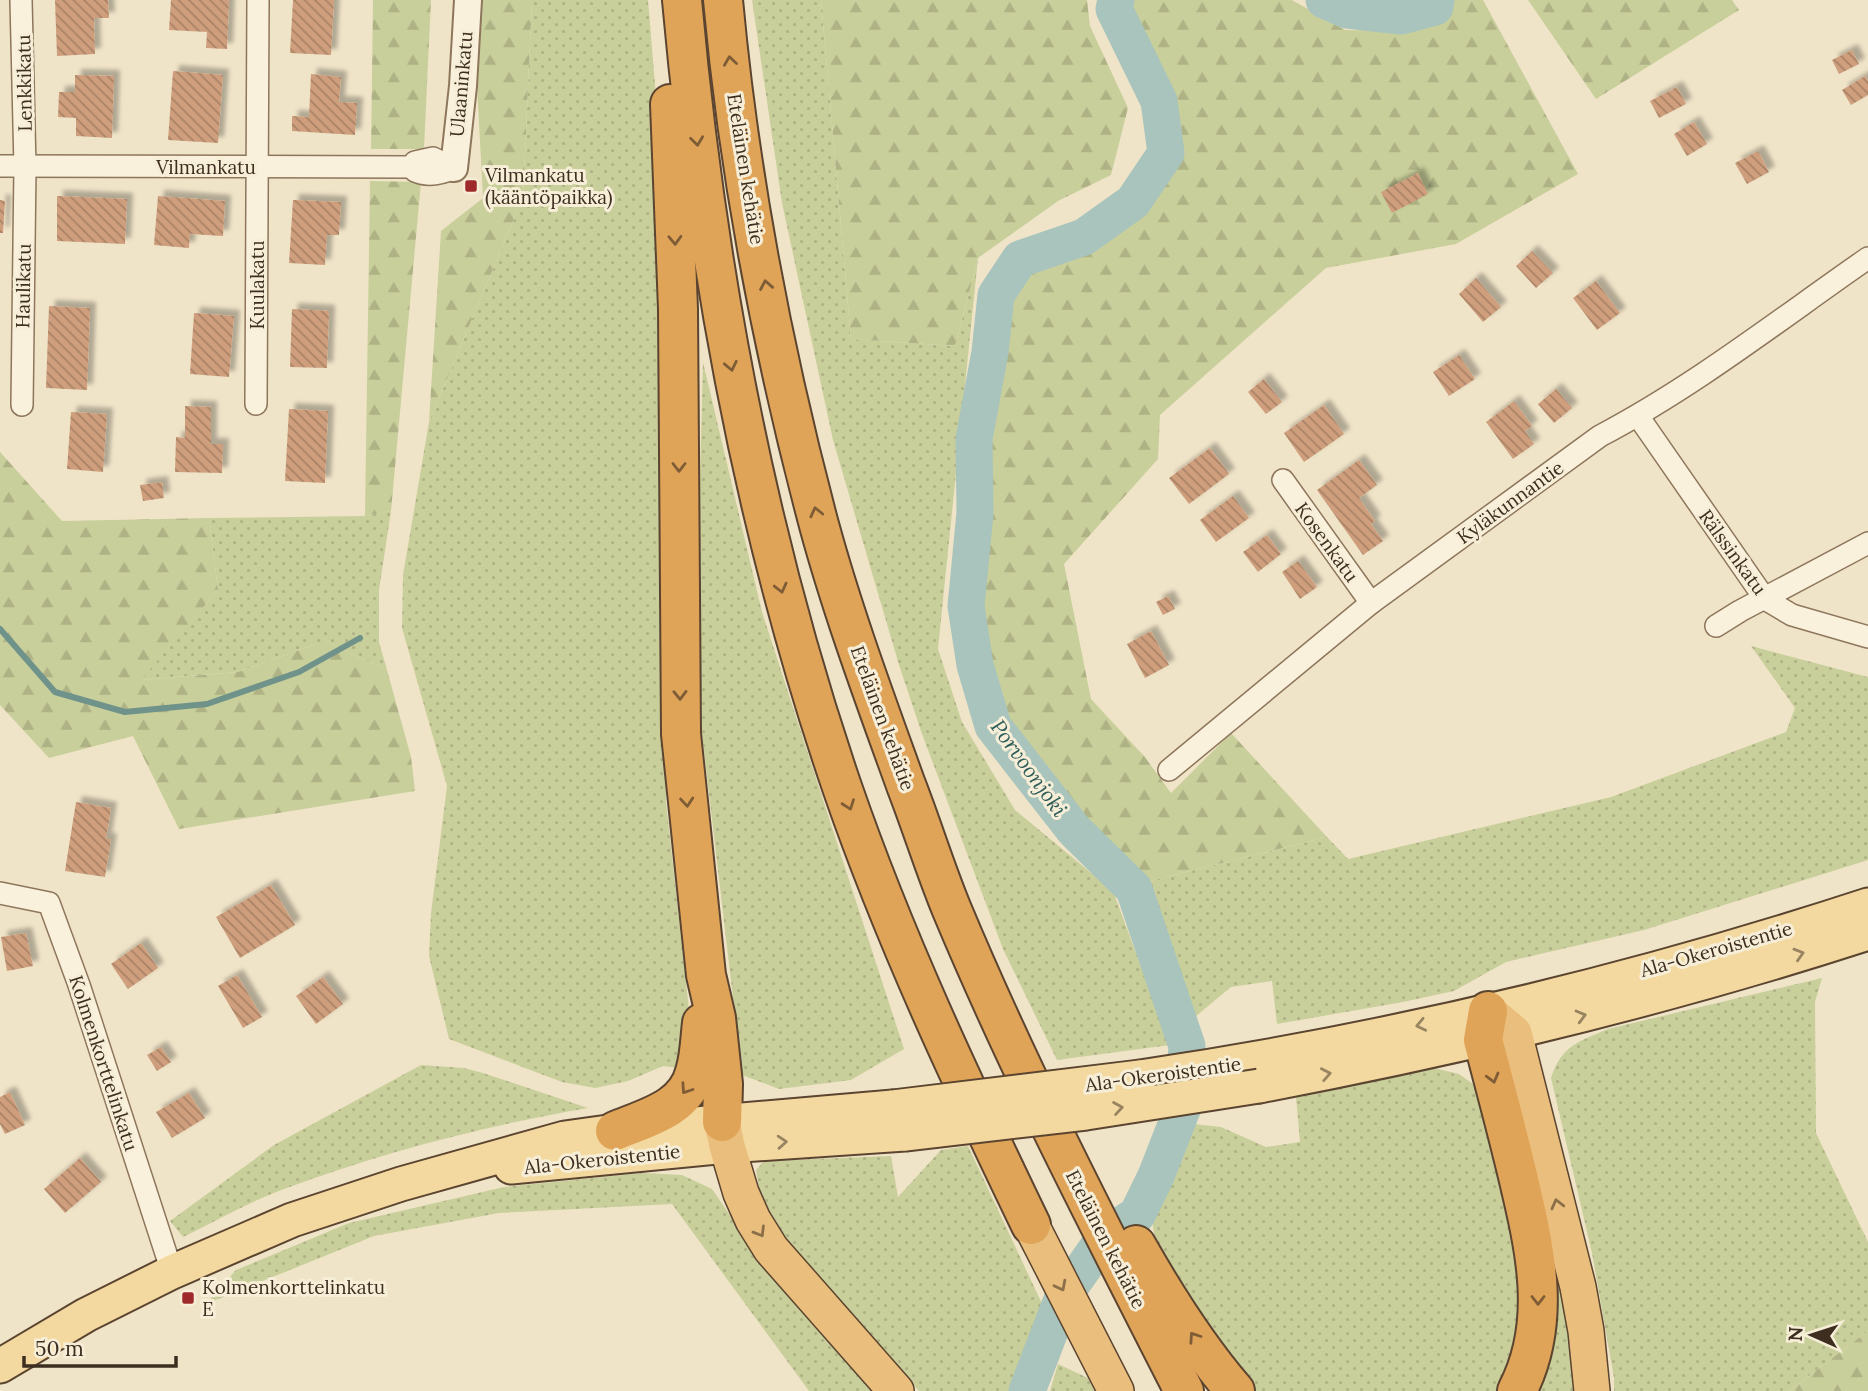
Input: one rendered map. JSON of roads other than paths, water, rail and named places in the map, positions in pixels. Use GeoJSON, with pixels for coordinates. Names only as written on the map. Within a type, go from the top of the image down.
{"type":"FeatureCollection","features":[{"type":"Feature","properties":{"kind":"highway"},"geometry":{"type":"LineString","coordinates":[[666,0],[678,309],[681,734],[706,975],[718,1031],[724,1095],[724,1134],[741,1193],[771,1249],[896,1391]]}},
{"type":"Feature","properties":{"kind":"highway"},"geometry":{"type":"LineString","coordinates":[[682,0],[702,179],[729,359],[786,608],[842,787],[877,882],[951,1058],[1031,1225],[1116,1391]]}},
{"type":"Feature","properties":{"kind":"highway","name":"Eteläinen kehätie"},"geometry":{"type":"LineString","coordinates":[[723,0],[746,179],[778,352],[819,526],[864,671],[951,908],[1023,1070],[1079,1165],[1145,1287],[1184,1391]]}},
{"type":"Feature","properties":{"kind":"highway"},"geometry":{"type":"LineString","coordinates":[[615,1130],[673,1106],[689,1088],[695,1072],[706,975]]}},
{"type":"Feature","properties":{"kind":"highway"},"geometry":{"type":"LineString","coordinates":[[1495,1028],[1538,1273],[1538,1322],[1528,1370],[1517,1391]]}},
{"type":"Feature","properties":{"kind":"highway"},"geometry":{"type":"LineString","coordinates":[[1495,1028],[1578,1287],[1592,1391]]}},
{"type":"Feature","properties":{"kind":"highway"},"geometry":{"type":"LineString","coordinates":[[1145,1287],[1200,1345],[1236,1391]]}},
{"type":"Feature","properties":{"kind":"main road","name":"Ala-Okeroistentie"},"geometry":{"type":"LineString","coordinates":[[1495,1028],[1699,956],[1868,905]]}},
{"type":"Feature","properties":{"kind":"main road","name":"Ala-Okeroistentie"},"geometry":{"type":"LineString","coordinates":[[0,1366],[86,1315],[172,1272],[292,1220],[347,1200],[565,1138],[615,1130],[724,1134],[899,1121],[1086,1113],[1256,1073],[1495,1028],[1706,982],[1868,933]]}},
{"type":"Feature","properties":{"kind":"main road","name":"Ala-Okeroistentie"},"geometry":{"type":"LineString","coordinates":[[446,1172],[566,1164],[724,1134]]}},
{"type":"Feature","properties":{"kind":"street","name":"Lenkkikatu"},"geometry":{"type":"LineString","coordinates":[[21,0],[25,167]]}},
{"type":"Feature","properties":{"kind":"street"},"geometry":{"type":"LineString","coordinates":[[258,0],[258,167]]}},
{"type":"Feature","properties":{"kind":"street","name":"Ulaaninkatu"},"geometry":{"type":"LineString","coordinates":[[454,168],[463,86],[468,0]]}},
{"type":"Feature","properties":{"kind":"street","name":"Vilmankatu"},"geometry":{"type":"LineString","coordinates":[[0,166],[412,167],[415,162],[432,158],[454,168]]}},
{"type":"Feature","properties":{"kind":"street","name":"Haulikatu"},"geometry":{"type":"LineString","coordinates":[[22,405],[25,167]]}},
{"type":"Feature","properties":{"kind":"street","name":"Kuulakatu"},"geometry":{"type":"LineString","coordinates":[[256,404],[258,167]]}},
{"type":"Feature","properties":{"kind":"street","name":"Kyläkunnantie"},"geometry":{"type":"LineString","coordinates":[[1169,770],[1371,603],[1600,436],[1690,383],[1868,258]]}},
{"type":"Feature","properties":{"kind":"street","name":"Rälssinkatu"},"geometry":{"type":"LineString","coordinates":[[1638,416],[1765,599],[1792,615],[1868,637]]}},
{"type":"Feature","properties":{"kind":"street","name":"Kosenkatu"},"geometry":{"type":"LineString","coordinates":[[1283,480],[1371,603]]}},
{"type":"Feature","properties":{"kind":"street"},"geometry":{"type":"LineString","coordinates":[[1716,626],[1868,543]]}},
{"type":"Feature","properties":{"kind":"street","name":"Kolmenkorttelinkatu"},"geometry":{"type":"LineString","coordinates":[[0,893],[49,903],[79,985],[172,1272]]}},
{"type":"Feature","properties":{"kind":"waterway","name":"Porvoonjoki"},"geometry":{"type":"LineString","coordinates":[[1027,1391],[1063,1297],[1107,1234],[1137,1215],[1156,1176],[1183,1107],[1187,1046],[1134,889],[1074,830],[993,726],[975,665],[966,606],[975,513],[974,439],[990,352],[996,295],[1020,259],[1084,237],[1133,202],[1166,153],[1159,101],[1114,9],[1116,0]]}},
{"type":"Feature","properties":{"kind":"waterway","name":"Porvoonjoki"},"geometry":{"type":"LineString","coordinates":[[1324,0],[1347,10],[1401,16],[1435,7],[1436,0]]}},
{"type":"Feature","properties":{"kind":"waterway"},"geometry":{"type":"LineString","coordinates":[[0,629],[55,692],[125,712],[207,704],[299,672],[360,638]]}},
{"type":"Feature","properties":{"kind":"place","name":"Vilmankatu (kääntöpaikka)"},"geometry":{"type":"Point","coordinates":[471,186]}},
{"type":"Feature","properties":{"kind":"place","name":"Kolmenkorttelinkatu E"},"geometry":{"type":"Point","coordinates":[188,1298]}}]}
